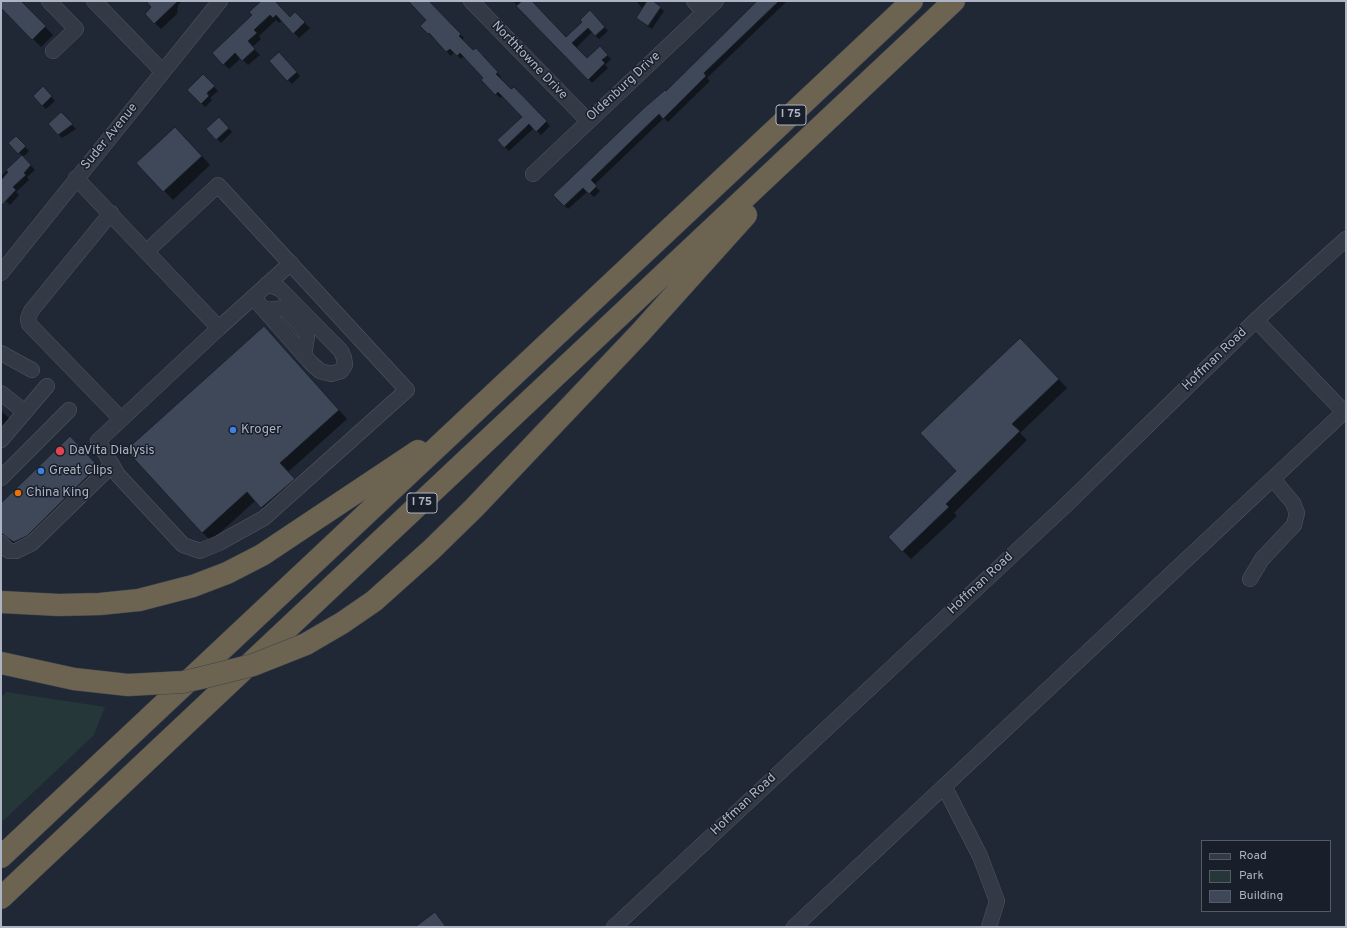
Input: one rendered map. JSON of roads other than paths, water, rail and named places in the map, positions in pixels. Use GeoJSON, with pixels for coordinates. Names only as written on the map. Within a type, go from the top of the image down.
{"type":"FeatureCollection","features":[{"type":"Feature","properties":{"kind":"highway","name":"I 75"},"geometry":{"type":"LineString","coordinates":[[1,857],[912,1]]}},
{"type":"Feature","properties":{"kind":"highway","name":"I 75"},"geometry":{"type":"LineString","coordinates":[[1,898],[954,1]]}},
{"type":"Feature","properties":{"kind":"highway"},"geometry":{"type":"LineString","coordinates":[[1,663],[74,679],[128,685],[183,682],[207,677],[266,660],[306,644],[342,623],[374,601],[431,550],[474,508],[650,322],[842,107]]}},
{"type":"Feature","properties":{"kind":"highway"},"geometry":{"type":"LineString","coordinates":[[1,602],[59,605],[122,602],[169,593],[211,579],[244,564],[278,545],[341,501],[463,422]]}},
{"type":"Feature","properties":{"kind":"street"},"geometry":{"type":"LineString","coordinates":[[49,1],[76,29],[53,51]]}},
{"type":"Feature","properties":{"kind":"street"},"geometry":{"type":"LineString","coordinates":[[94,1],[163,72]]}},
{"type":"Feature","properties":{"kind":"street","name":"Suder Avenue"},"geometry":{"type":"LineString","coordinates":[[1,273],[220,1]]}},
{"type":"Feature","properties":{"kind":"street","name":"Northtowne Drive"},"geometry":{"type":"LineString","coordinates":[[471,1],[588,122]]}},
{"type":"Feature","properties":{"kind":"street","name":"Oldenburg Drive"},"geometry":{"type":"LineString","coordinates":[[533,174],[588,122],[699,6],[716,1]]}},
{"type":"Feature","properties":{"kind":"street"},"geometry":{"type":"LineString","coordinates":[[76,178],[219,328]]}},
{"type":"Feature","properties":{"kind":"street"},"geometry":{"type":"LineString","coordinates":[[147,251],[218,185],[290,263],[407,390],[264,518],[219,543],[200,551],[183,545],[118,475],[98,441],[290,263]]}},
{"type":"Feature","properties":{"kind":"street"},"geometry":{"type":"LineString","coordinates":[[110,213],[31,312],[28,319],[29,324],[121,419]]}},
{"type":"Feature","properties":{"kind":"street","name":"Hoffman Road"},"geometry":{"type":"LineString","coordinates":[[614,927],[1066,506],[1256,320],[1346,239]]}},
{"type":"Feature","properties":{"kind":"street"},"geometry":{"type":"LineString","coordinates":[[253,297],[265,310],[285,308],[306,332],[307,337],[304,355],[320,371],[331,374],[340,371],[345,365],[341,351],[280,289],[267,284]]}},
{"type":"Feature","properties":{"kind":"street"},"geometry":{"type":"LineString","coordinates":[[794,927],[1345,411],[1256,320]]}},
{"type":"Feature","properties":{"kind":"street"},"geometry":{"type":"LineString","coordinates":[[1,354],[32,370]]}},
{"type":"Feature","properties":{"kind":"street"},"geometry":{"type":"LineString","coordinates":[[1,440],[47,386]]}},
{"type":"Feature","properties":{"kind":"street"},"geometry":{"type":"LineString","coordinates":[[3,398],[25,412]]}},
{"type":"Feature","properties":{"kind":"street"},"geometry":{"type":"LineString","coordinates":[[1,478],[69,410]]}},
{"type":"Feature","properties":{"kind":"street"},"geometry":{"type":"LineString","coordinates":[[1,543],[9,551],[16,552],[32,543],[112,465]]}},
{"type":"Feature","properties":{"kind":"street"},"geometry":{"type":"LineString","coordinates":[[1250,579],[1262,559],[1294,525],[1297,513],[1293,503],[1273,479]]}},
{"type":"Feature","properties":{"kind":"street"},"geometry":{"type":"LineString","coordinates":[[944,786],[980,856],[997,901],[989,927]]}},
{"type":"Feature","properties":{"kind":"place","name":"Kroger"},"geometry":{"type":"Point","coordinates":[233,430]}},
{"type":"Feature","properties":{"kind":"place","name":"DaVita Dialysis"},"geometry":{"type":"Point","coordinates":[60,451]}},
{"type":"Feature","properties":{"kind":"place","name":"Great Clips"},"geometry":{"type":"Point","coordinates":[41,471]}},
{"type":"Feature","properties":{"kind":"place","name":"China King"},"geometry":{"type":"Point","coordinates":[18,493]}}]}
